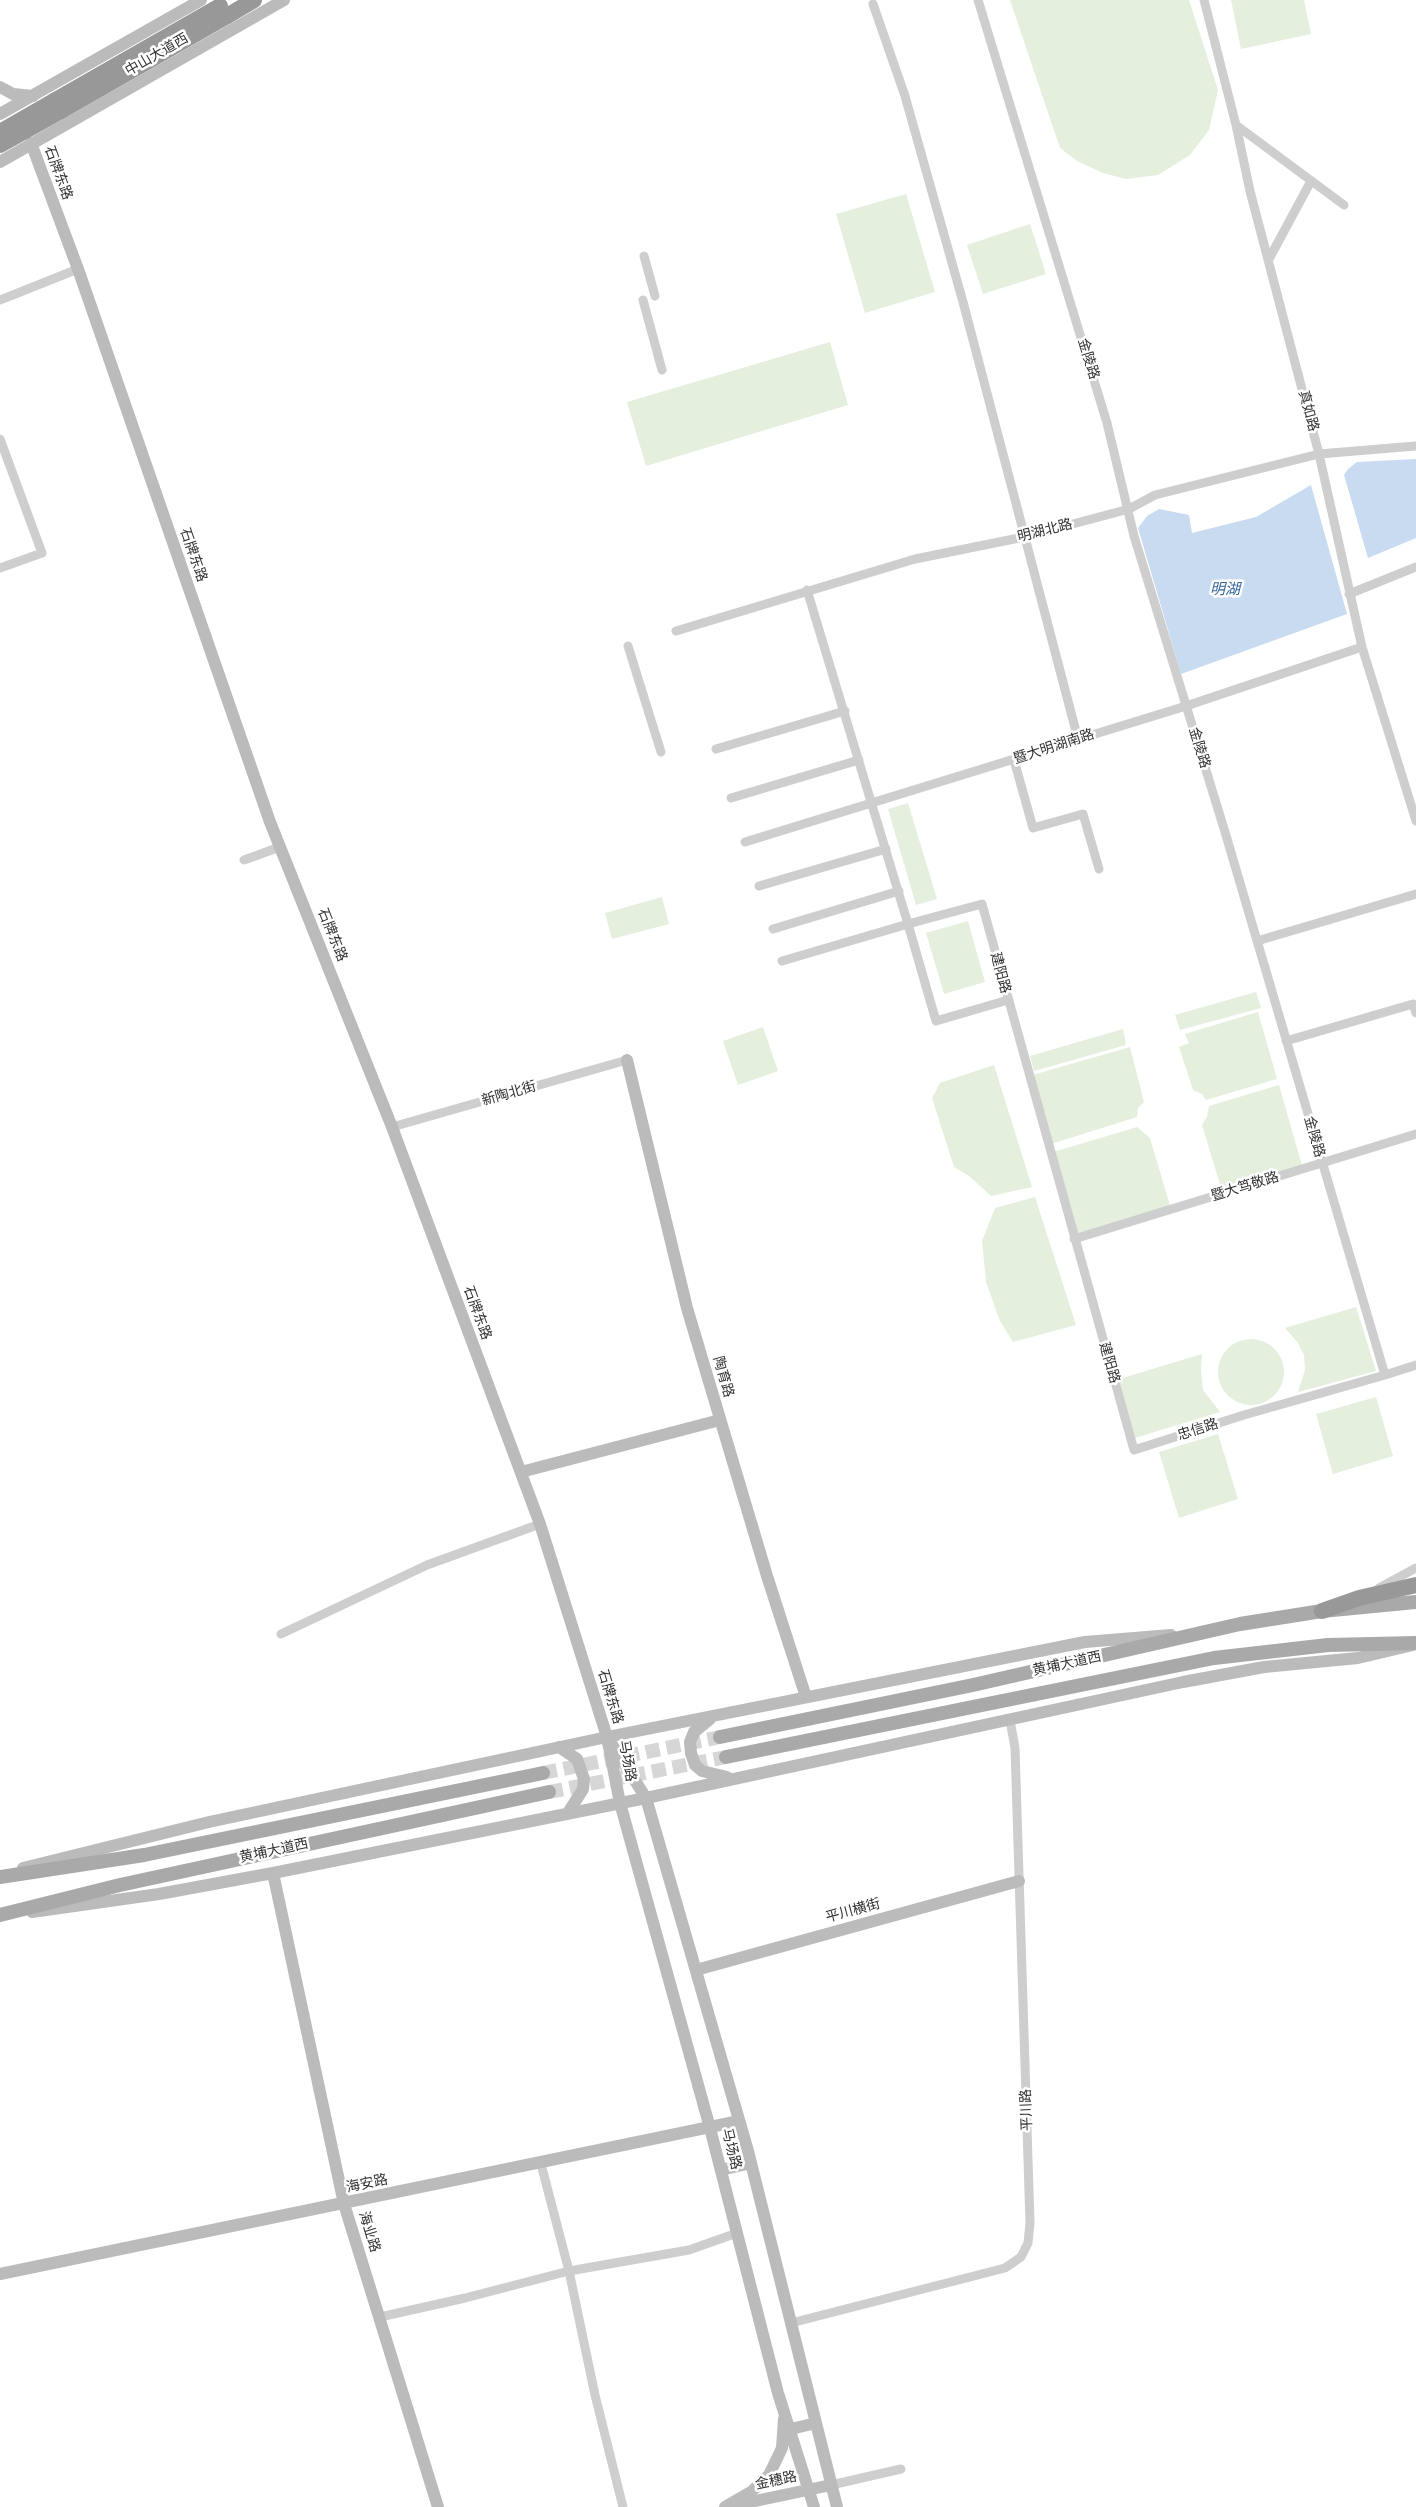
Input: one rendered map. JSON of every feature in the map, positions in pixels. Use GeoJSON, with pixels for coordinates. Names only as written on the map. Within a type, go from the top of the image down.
{"type":"FeatureCollection","features":[{"type":"Feature","properties":{"kind":"highway","name":"中山大道西"},"geometry":{"type":"LineString","coordinates":[[57,106],[226,7],[254,0]]}},
{"type":"Feature","properties":{"kind":"highway"},"geometry":{"type":"LineString","coordinates":[[0,132],[57,106]]}},
{"type":"Feature","properties":{"kind":"highway"},"geometry":{"type":"LineString","coordinates":[[0,146],[57,106]]}},
{"type":"Feature","properties":{"kind":"highway"},"geometry":{"type":"LineString","coordinates":[[1322,1612],[1359,1598],[1416,1585]]}},
{"type":"Feature","properties":{"kind":"main road"},"geometry":{"type":"LineString","coordinates":[[0,114],[201,0]]}},
{"type":"Feature","properties":{"kind":"main road"},"geometry":{"type":"LineString","coordinates":[[0,162],[284,0]]}},
{"type":"Feature","properties":{"kind":"main road"},"geometry":{"type":"LineString","coordinates":[[91,63],[90,73],[95,87],[100,93],[112,98]]}},
{"type":"Feature","properties":{"kind":"main road"},"geometry":{"type":"LineString","coordinates":[[0,87],[13,94],[33,96]]}},
{"type":"Feature","properties":{"kind":"main road"},"geometry":{"type":"LineString","coordinates":[[0,146],[31,143]]}},
{"type":"Feature","properties":{"kind":"main road","name":"石牌东路"},"geometry":{"type":"LineString","coordinates":[[31,143],[78,269],[280,847],[392,1127],[540,1524],[607,1737]]}},
{"type":"Feature","properties":{"kind":"main road","name":"陶育路"},"geometry":{"type":"LineString","coordinates":[[627,1060],[687,1308],[806,1697]]}},
{"type":"Feature","properties":{"kind":"main road"},"geometry":{"type":"LineString","coordinates":[[521,1472],[720,1420]]}},
{"type":"Feature","properties":{"kind":"main road","name":"黄埔大道西"},"geometry":{"type":"LineString","coordinates":[[720,1737],[983,1682],[1196,1633],[1322,1612],[1416,1602]]}},
{"type":"Feature","properties":{"kind":"main road"},"geometry":{"type":"LineString","coordinates":[[0,1876],[200,1824],[607,1737],[1085,1642],[1196,1633]]}},
{"type":"Feature","properties":{"kind":"main road"},"geometry":{"type":"LineString","coordinates":[[0,1916],[159,1894],[273,1873],[646,1798],[1010,1720],[1131,1692],[1264,1667],[1366,1657],[1416,1644]]}},
{"type":"Feature","properties":{"kind":"main road","name":"黄埔大道西"},"geometry":{"type":"LineString","coordinates":[[726,1757],[1214,1658],[1328,1646],[1416,1644]]}},
{"type":"Feature","properties":{"kind":"main road"},"geometry":{"type":"LineString","coordinates":[[716,1715],[702,1723],[694,1732],[690,1742],[691,1753],[695,1764],[702,1771],[712,1775],[735,1778]]}},
{"type":"Feature","properties":{"kind":"main road","name":"马场路"},"geometry":{"type":"LineString","coordinates":[[607,1737],[646,1798],[739,2121],[837,2507]]}},
{"type":"Feature","properties":{"kind":"main road","name":"马场路"},"geometry":{"type":"LineString","coordinates":[[607,1737],[620,1803],[710,2128],[783,2407],[814,2507]]}},
{"type":"Feature","properties":{"kind":"main road"},"geometry":{"type":"LineString","coordinates":[[559,1747],[577,1759],[584,1779],[583,1789],[568,1813]]}},
{"type":"Feature","properties":{"kind":"main road","name":"黄埔大道西"},"geometry":{"type":"LineString","coordinates":[[0,1876],[144,1855],[543,1773]]}},
{"type":"Feature","properties":{"kind":"main road","name":"黄埔大道西"},"geometry":{"type":"LineString","coordinates":[[0,1916],[120,1884],[549,1792]]}},
{"type":"Feature","properties":{"kind":"main road","name":"海业路"},"geometry":{"type":"LineString","coordinates":[[273,1873],[344,2204],[438,2507]]}},
{"type":"Feature","properties":{"kind":"main road","name":"平川横街"},"geometry":{"type":"LineString","coordinates":[[696,1970],[1019,1881]]}},
{"type":"Feature","properties":{"kind":"main road","name":"海安路"},"geometry":{"type":"LineString","coordinates":[[0,2274],[540,2164],[739,2121]]}},
{"type":"Feature","properties":{"kind":"main road"},"geometry":{"type":"LineString","coordinates":[[721,2170],[750,2164]]}},
{"type":"Feature","properties":{"kind":"main road"},"geometry":{"type":"LineString","coordinates":[[726,2507],[762,2484],[774,2468],[782,2448],[783,2407]]}},
{"type":"Feature","properties":{"kind":"main road"},"geometry":{"type":"LineString","coordinates":[[791,2430],[816,2423]]}},
{"type":"Feature","properties":{"kind":"main road","name":"金穗路"},"geometry":{"type":"LineString","coordinates":[[726,2507],[766,2503],[831,2484]]}},
{"type":"Feature","properties":{"kind":"street","name":"金陵路"},"geometry":{"type":"LineString","coordinates":[[978,0],[1107,423],[1134,536],[1257,941],[1385,1375]]}},
{"type":"Feature","properties":{"kind":"street","name":"真如路"},"geometry":{"type":"LineString","coordinates":[[1204,0],[1236,125],[1250,191],[1319,454],[1362,647],[1416,821]]}},
{"type":"Feature","properties":{"kind":"street"},"geometry":{"type":"LineString","coordinates":[[873,4],[905,96],[961,293],[1078,739]]}},
{"type":"Feature","properties":{"kind":"street"},"geometry":{"type":"LineString","coordinates":[[1236,125],[1344,205]]}},
{"type":"Feature","properties":{"kind":"street"},"geometry":{"type":"LineString","coordinates":[[1269,259],[1311,181]]}},
{"type":"Feature","properties":{"kind":"street"},"geometry":{"type":"LineString","coordinates":[[644,256],[655,296]]}},
{"type":"Feature","properties":{"kind":"street"},"geometry":{"type":"LineString","coordinates":[[0,300],[78,269]]}},
{"type":"Feature","properties":{"kind":"street"},"geometry":{"type":"LineString","coordinates":[[643,300],[662,370]]}},
{"type":"Feature","properties":{"kind":"street"},"geometry":{"type":"LineString","coordinates":[[0,439],[42,553],[0,568]]}},
{"type":"Feature","properties":{"kind":"street","name":"明湖北路"},"geometry":{"type":"LineString","coordinates":[[676,632],[807,590],[915,559],[1024,537],[1129,509],[1155,495],[1319,454],[1416,446]]}},
{"type":"Feature","properties":{"kind":"street"},"geometry":{"type":"LineString","coordinates":[[1349,594],[1416,567]]}},
{"type":"Feature","properties":{"kind":"street"},"geometry":{"type":"LineString","coordinates":[[807,590],[845,711],[936,1021],[1008,1000]]}},
{"type":"Feature","properties":{"kind":"street"},"geometry":{"type":"LineString","coordinates":[[628,646],[661,752]]}},
{"type":"Feature","properties":{"kind":"street","name":"暨大明湖南路"},"geometry":{"type":"LineString","coordinates":[[744,842],[1186,706],[1362,647]]}},
{"type":"Feature","properties":{"kind":"street"},"geometry":{"type":"LineString","coordinates":[[716,749],[845,711]]}},
{"type":"Feature","properties":{"kind":"street"},"geometry":{"type":"LineString","coordinates":[[730,798],[859,760]]}},
{"type":"Feature","properties":{"kind":"street"},"geometry":{"type":"LineString","coordinates":[[1014,760],[1033,828],[1083,814],[1099,869]]}},
{"type":"Feature","properties":{"kind":"street"},"geometry":{"type":"LineString","coordinates":[[244,860],[280,847]]}},
{"type":"Feature","properties":{"kind":"street"},"geometry":{"type":"LineString","coordinates":[[759,886],[886,849]]}},
{"type":"Feature","properties":{"kind":"street"},"geometry":{"type":"LineString","coordinates":[[773,929],[899,892]]}},
{"type":"Feature","properties":{"kind":"street"},"geometry":{"type":"LineString","coordinates":[[1257,941],[1416,894]]}},
{"type":"Feature","properties":{"kind":"street","name":"建阳路"},"geometry":{"type":"LineString","coordinates":[[908,924],[982,904],[1134,1450]]}},
{"type":"Feature","properties":{"kind":"street"},"geometry":{"type":"LineString","coordinates":[[782,961],[908,924]]}},
{"type":"Feature","properties":{"kind":"street"},"geometry":{"type":"LineString","coordinates":[[1286,1041],[1413,1004],[1416,1013]]}},
{"type":"Feature","properties":{"kind":"street","name":"新陶北街"},"geometry":{"type":"LineString","coordinates":[[392,1127],[627,1060]]}},
{"type":"Feature","properties":{"kind":"street","name":"暨大笃敬路"},"geometry":{"type":"LineString","coordinates":[[1074,1239],[1416,1134]]}},
{"type":"Feature","properties":{"kind":"street"},"geometry":{"type":"LineString","coordinates":[[1385,1375],[1416,1365]]}},
{"type":"Feature","properties":{"kind":"street","name":"忠信路"},"geometry":{"type":"LineString","coordinates":[[1134,1450],[1262,1410],[1385,1375]]}},
{"type":"Feature","properties":{"kind":"street"},"geometry":{"type":"LineString","coordinates":[[281,1634],[428,1565],[540,1524]]}},
{"type":"Feature","properties":{"kind":"street"},"geometry":{"type":"LineString","coordinates":[[1359,1598],[1416,1568]]}},
{"type":"Feature","properties":{"kind":"street","name":"平川路"},"geometry":{"type":"LineString","coordinates":[[791,2323],[1005,2268],[1021,2257],[1028,2243],[1030,2223],[1019,1881],[1014,1748],[1010,1720]]}},
{"type":"Feature","properties":{"kind":"street"},"geometry":{"type":"LineString","coordinates":[[540,2164],[569,2271],[595,2395],[624,2507]]}},
{"type":"Feature","properties":{"kind":"street"},"geometry":{"type":"LineString","coordinates":[[380,2317],[466,2298],[569,2271],[689,2250],[737,2233]]}},
{"type":"Feature","properties":{"kind":"street"},"geometry":{"type":"LineString","coordinates":[[831,2484],[900,2469]]}},
{"type":"Feature","properties":{"kind":"green space"},"geometry":{"type":"Polygon","coordinates":[[[1010,0],[1189,0],[1218,90],[1209,130],[1190,155],[1158,175],[1126,179],[1103,173],[1077,161],[1060,148],[1010,0]]]}},
{"type":"Feature","properties":{"kind":"green space"},"geometry":{"type":"Polygon","coordinates":[[[1231,0],[1304,0],[1311,34],[1241,49],[1231,0]]]}},
{"type":"Feature","properties":{"kind":"green space"},"geometry":{"type":"Polygon","coordinates":[[[906,194],[935,292],[865,313],[836,214],[906,194]]]}},
{"type":"Feature","properties":{"kind":"green space"},"geometry":{"type":"Polygon","coordinates":[[[1030,224],[1046,274],[983,294],[967,245],[1030,224]]]}},
{"type":"Feature","properties":{"kind":"green space"},"geometry":{"type":"Polygon","coordinates":[[[830,342],[848,405],[646,466],[627,402],[830,342]]]}},
{"type":"Feature","properties":{"kind":"green space"},"geometry":{"type":"Polygon","coordinates":[[[908,803],[937,899],[916,905],[888,809],[908,803]]]}},
{"type":"Feature","properties":{"kind":"green space"},"geometry":{"type":"Polygon","coordinates":[[[662,897],[669,924],[612,939],[605,913],[662,897]]]}},
{"type":"Feature","properties":{"kind":"green space"},"geometry":{"type":"Polygon","coordinates":[[[968,921],[985,982],[944,994],[926,933],[968,921]]]}},
{"type":"Feature","properties":{"kind":"green space"},"geometry":{"type":"Polygon","coordinates":[[[1256,992],[1261,1008],[1180,1030],[1175,1015],[1256,992]]]}},
{"type":"Feature","properties":{"kind":"green space"},"geometry":{"type":"Polygon","coordinates":[[[1258,1012],[1277,1079],[1206,1100],[1202,1094],[1193,1090],[1179,1047],[1189,1043],[1185,1034],[1258,1012]]]}},
{"type":"Feature","properties":{"kind":"green space"},"geometry":{"type":"Polygon","coordinates":[[[763,1027],[778,1071],[738,1085],[723,1041],[763,1027]]]}},
{"type":"Feature","properties":{"kind":"green space"},"geometry":{"type":"Polygon","coordinates":[[[1123,1029],[1126,1045],[1034,1071],[1030,1056],[1123,1029]]]}},
{"type":"Feature","properties":{"kind":"green space"},"geometry":{"type":"Polygon","coordinates":[[[1130,1047],[1144,1102],[1138,1108],[1137,1117],[1048,1145],[1029,1076],[1130,1047]]]}},
{"type":"Feature","properties":{"kind":"green space"},"geometry":{"type":"Polygon","coordinates":[[[994,1065],[1032,1187],[991,1196],[969,1176],[954,1167],[932,1098],[940,1083],[994,1065]]]}},
{"type":"Feature","properties":{"kind":"green space"},"geometry":{"type":"Polygon","coordinates":[[[1279,1085],[1303,1169],[1223,1194],[1202,1125],[1207,1117],[1209,1106],[1279,1085]]]}},
{"type":"Feature","properties":{"kind":"green space"},"geometry":{"type":"Polygon","coordinates":[[[1137,1127],[1150,1138],[1171,1209],[1074,1239],[1050,1153],[1137,1127]]]}},
{"type":"Feature","properties":{"kind":"green space"},"geometry":{"type":"Polygon","coordinates":[[[1035,1197],[1076,1325],[1013,1342],[1000,1321],[986,1282],[982,1241],[995,1208],[1035,1197]]]}},
{"type":"Feature","properties":{"kind":"green space"},"geometry":{"type":"Polygon","coordinates":[[[1356,1307],[1376,1371],[1298,1392],[1305,1370],[1304,1355],[1298,1343],[1285,1328],[1356,1307]]]}},
{"type":"Feature","properties":{"kind":"green space"},"geometry":{"type":"Polygon","coordinates":[[[1244,1339],[1258,1339],[1270,1344],[1279,1353],[1284,1365],[1282,1385],[1275,1396],[1258,1405],[1244,1405],[1232,1400],[1223,1391],[1218,1379],[1218,1365],[1223,1353],[1232,1344],[1244,1339]]]}},
{"type":"Feature","properties":{"kind":"green space"},"geometry":{"type":"Polygon","coordinates":[[[1202,1354],[1203,1390],[1220,1412],[1135,1438],[1119,1379],[1202,1354]]]}},
{"type":"Feature","properties":{"kind":"green space"},"geometry":{"type":"Polygon","coordinates":[[[1376,1397],[1393,1456],[1333,1474],[1316,1414],[1376,1397]]]}},
{"type":"Feature","properties":{"kind":"green space"},"geometry":{"type":"Polygon","coordinates":[[[1218,1434],[1238,1499],[1179,1518],[1159,1452],[1218,1434]]]}},
{"type":"Feature","properties":{"kind":"water"},"geometry":{"type":"Polygon","coordinates":[[[1416,459],[1416,538],[1368,558],[1344,475],[1357,462],[1416,459]]]}},
{"type":"Feature","properties":{"kind":"water","name":"明湖"},"geometry":{"type":"Polygon","coordinates":[[[1311,485],[1347,614],[1181,674],[1138,528],[1147,516],[1159,509],[1189,515],[1192,533],[1256,517],[1311,485]]]}},
{"type":"Feature","properties":{"kind":"tunnel"},"geometry":{"type":"LineString","coordinates":[[543,1773],[720,1737]]}},
{"type":"Feature","properties":{"kind":"tunnel"},"geometry":{"type":"LineString","coordinates":[[549,1792],[726,1757]]}}]}
